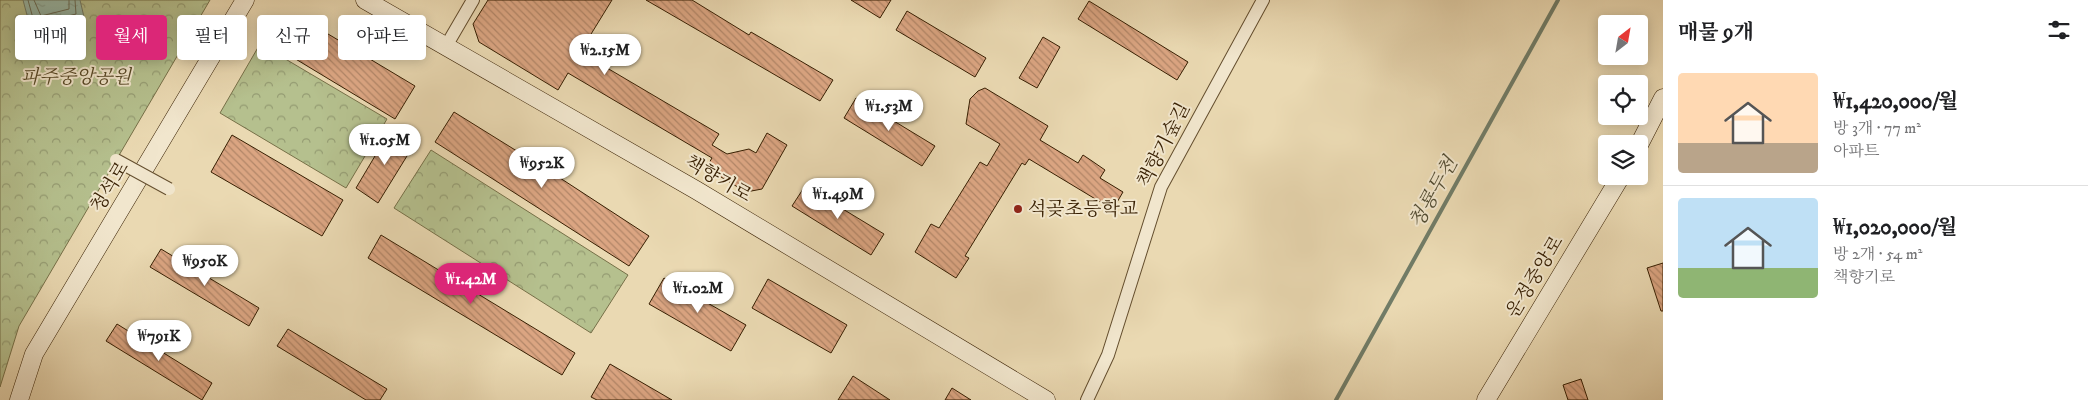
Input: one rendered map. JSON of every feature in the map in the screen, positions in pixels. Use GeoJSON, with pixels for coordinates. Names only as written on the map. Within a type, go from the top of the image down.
{"type":"FeatureCollection","features":[{"type":"Feature","properties":{"kind":"street","name":"청석로"},"geometry":{"type":"LineString","coordinates":[[19,400],[34,354],[245,0]]}},
{"type":"Feature","properties":{"kind":"street","name":"책향기로"},"geometry":{"type":"LineString","coordinates":[[365,0],[445,48],[696,190],[1046,400]]}},
{"type":"Feature","properties":{"kind":"street"},"geometry":{"type":"LineString","coordinates":[[445,48],[473,0]]}},
{"type":"Feature","properties":{"kind":"street","name":"책향기숲길"},"geometry":{"type":"LineString","coordinates":[[1087,400],[1108,355],[1161,187],[1263,0]]}},
{"type":"Feature","properties":{"kind":"street"},"geometry":{"type":"LineString","coordinates":[[1644,135],[1663,98]]}},
{"type":"Feature","properties":{"kind":"street"},"geometry":{"type":"LineString","coordinates":[[116,160],[169,189]]}},
{"type":"Feature","properties":{"kind":"street","name":"운정중앙로"},"geometry":{"type":"LineString","coordinates":[[1486,400],[1616,185]]}},
{"type":"Feature","properties":{"kind":"green space","name":"파주중앙공원"},"geometry":{"type":"Polygon","coordinates":[[[0,0],[210,0],[201,15],[177,15],[177,56],[19,326],[0,387],[0,0]]]}},
{"type":"Feature","properties":{"kind":"green space"},"geometry":{"type":"Polygon","coordinates":[[[257,49],[257,60],[287,60],[387,119],[346,188],[220,113],[257,49]]]}},
{"type":"Feature","properties":{"kind":"green space"},"geometry":{"type":"Polygon","coordinates":[[[431,150],[628,275],[591,333],[394,208],[431,150]]]}},
{"type":"Feature","properties":{"kind":"water"},"geometry":{"type":"Polygon","coordinates":[[[23,0],[80,0],[84,15],[27,15],[23,0]]]}},
{"type":"Feature","properties":{"kind":"building"},"geometry":{"type":"Polygon","coordinates":[[[488,0],[612,0],[580,52],[719,134],[712,145],[727,154],[749,149],[756,153],[767,133],[787,145],[762,189],[746,192],[706,168],[712,158],[568,73],[558,90],[479,42],[473,24],[488,0]]]}},
{"type":"Feature","properties":{"kind":"building"},"geometry":{"type":"Polygon","coordinates":[[[646,0],[692,0],[749,35],[751,32],[833,80],[820,101],[646,0]]]}},
{"type":"Feature","properties":{"kind":"building"},"geometry":{"type":"Polygon","coordinates":[[[851,0],[891,0],[880,18],[851,0]]]}},
{"type":"Feature","properties":{"kind":"building"},"geometry":{"type":"Polygon","coordinates":[[[1089,1],[1188,62],[1177,80],[1078,19],[1089,1]]]}},
{"type":"Feature","properties":{"kind":"building"},"geometry":{"type":"Polygon","coordinates":[[[907,11],[986,58],[975,77],[896,30],[907,11]]]}},
{"type":"Feature","properties":{"kind":"building"},"geometry":{"type":"Polygon","coordinates":[[[328,34],[338,40],[338,60],[372,60],[415,86],[395,119],[297,60],[328,60],[328,34]]]}},
{"type":"Feature","properties":{"kind":"building"},"geometry":{"type":"Polygon","coordinates":[[[1043,37],[1060,47],[1037,88],[1019,78],[1043,37]]]}},
{"type":"Feature","properties":{"kind":"building"},"geometry":{"type":"Polygon","coordinates":[[[985,88],[1048,126],[1040,140],[1078,163],[1083,155],[1105,170],[1100,178],[1123,192],[1116,204],[1110,200],[1107,206],[1029,159],[1025,165],[1022,163],[965,256],[969,258],[956,278],[915,252],[931,224],[939,228],[980,162],[987,166],[1000,144],[966,124],[970,99],[978,91],[985,88]]]}},
{"type":"Feature","properties":{"kind":"building"},"geometry":{"type":"Polygon","coordinates":[[[856,98],[935,146],[922,166],[844,118],[856,98]]]}},
{"type":"Feature","properties":{"kind":"building"},"geometry":{"type":"Polygon","coordinates":[[[454,112],[649,236],[629,266],[435,142],[454,112]]]}},
{"type":"Feature","properties":{"kind":"building"},"geometry":{"type":"Polygon","coordinates":[[[391,129],[415,143],[378,203],[356,188],[391,129]]]}},
{"type":"Feature","properties":{"kind":"building"},"geometry":{"type":"Polygon","coordinates":[[[232,135],[343,200],[322,236],[211,172],[232,135]]]}},
{"type":"Feature","properties":{"kind":"building"},"geometry":{"type":"Polygon","coordinates":[[[805,186],[884,234],[871,255],[792,206],[805,186]]]}},
{"type":"Feature","properties":{"kind":"building"},"geometry":{"type":"Polygon","coordinates":[[[381,235],[575,353],[562,375],[368,258],[381,235]]]}},
{"type":"Feature","properties":{"kind":"building"},"geometry":{"type":"Polygon","coordinates":[[[161,249],[259,308],[249,326],[150,267],[161,249]]]}},
{"type":"Feature","properties":{"kind":"building"},"geometry":{"type":"Polygon","coordinates":[[[1663,263],[1663,311],[1661,311],[1647,268],[1663,263]]]}},
{"type":"Feature","properties":{"kind":"building"},"geometry":{"type":"Polygon","coordinates":[[[664,278],[746,325],[731,351],[649,304],[664,278]]]}},
{"type":"Feature","properties":{"kind":"building"},"geometry":{"type":"Polygon","coordinates":[[[768,279],[847,325],[831,353],[752,308],[768,279]]]}},
{"type":"Feature","properties":{"kind":"building"},"geometry":{"type":"Polygon","coordinates":[[[117,324],[212,383],[202,400],[106,341],[117,324]]]}},
{"type":"Feature","properties":{"kind":"building"},"geometry":{"type":"Polygon","coordinates":[[[288,329],[387,389],[380,400],[366,400],[277,346],[288,329]]]}},
{"type":"Feature","properties":{"kind":"building"},"geometry":{"type":"Polygon","coordinates":[[[610,364],[672,400],[597,400],[591,397],[610,364]]]}},
{"type":"Feature","properties":{"kind":"building"},"geometry":{"type":"Polygon","coordinates":[[[853,376],[890,400],[838,400],[853,376]]]}},
{"type":"Feature","properties":{"kind":"building"},"geometry":{"type":"Polygon","coordinates":[[[1581,379],[1588,400],[1568,400],[1563,385],[1581,379]]]}},
{"type":"Feature","properties":{"kind":"building"},"geometry":{"type":"Polygon","coordinates":[[[952,388],[971,400],[945,400],[952,388]]]}},
{"type":"Feature","properties":{"kind":"waterway","name":"청룡두천"},"geometry":{"type":"LineString","coordinates":[[1336,400],[1558,0]]}},
{"type":"Feature","properties":{"kind":"place","name":"석곶초등학교"},"geometry":{"type":"Point","coordinates":[1018,209]}}]}
